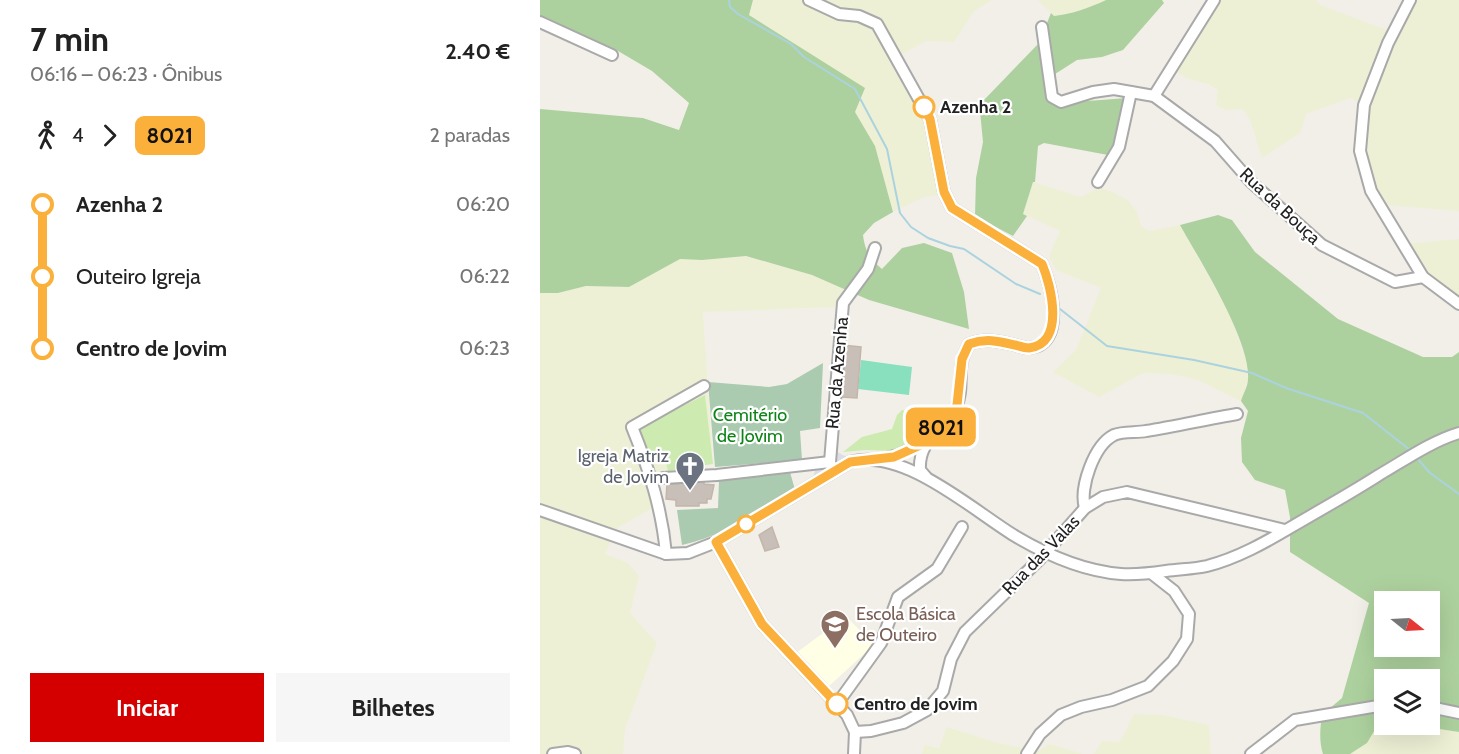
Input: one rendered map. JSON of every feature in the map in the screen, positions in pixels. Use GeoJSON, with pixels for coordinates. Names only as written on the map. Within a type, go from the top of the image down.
{"type":"FeatureCollection","features":[{"type":"Feature","properties":{"kind":"street"},"geometry":{"type":"LineString","coordinates":[[809,0],[838,14],[859,16],[877,24],[930,119],[944,192],[952,208],[1042,264],[1053,298],[1053,322],[1047,338],[1038,346],[1027,348],[992,340],[981,340],[969,344],[962,359],[957,405],[951,417],[923,448],[920,461],[921,473],[930,480],[1016,536],[1046,552],[1089,568],[1122,574],[1151,573],[1207,566],[1249,551],[1437,440],[1459,433]]}},
{"type":"Feature","properties":{"kind":"street"},"geometry":{"type":"LineString","coordinates":[[1042,27],[1052,97],[1061,102],[1093,92],[1114,89],[1154,96],[1214,0]]}},
{"type":"Feature","properties":{"kind":"street"},"geometry":{"type":"LineString","coordinates":[[1410,0],[1388,44],[1364,105],[1360,152],[1371,191],[1423,278],[1459,304]]}},
{"type":"Feature","properties":{"kind":"street"},"geometry":{"type":"LineString","coordinates":[[540,22],[612,56]]}},
{"type":"Feature","properties":{"kind":"street"},"geometry":{"type":"LineString","coordinates":[[1098,182],[1119,147],[1131,92]]}},
{"type":"Feature","properties":{"kind":"street","name":"Rua da Bouça"},"geometry":{"type":"LineString","coordinates":[[1154,96],[1215,141],[1251,182],[1322,245],[1395,282],[1423,278]]}},
{"type":"Feature","properties":{"kind":"street","name":"Rua da Azenha"},"geometry":{"type":"LineString","coordinates":[[831,467],[843,303],[868,269],[875,248]]}},
{"type":"Feature","properties":{"kind":"street"},"geometry":{"type":"LineString","coordinates":[[666,554],[663,520],[654,485],[632,427],[704,386]]}},
{"type":"Feature","properties":{"kind":"street"},"geometry":{"type":"LineString","coordinates":[[1085,508],[1082,499],[1089,470],[1102,446],[1115,435],[1237,414]]}},
{"type":"Feature","properties":{"kind":"street"},"geometry":{"type":"LineString","coordinates":[[880,460],[921,446],[931,438]]}},
{"type":"Feature","properties":{"kind":"street"},"geometry":{"type":"LineString","coordinates":[[907,451],[916,452],[920,461]]}},
{"type":"Feature","properties":{"kind":"street"},"geometry":{"type":"LineString","coordinates":[[907,451],[901,461],[906,468],[915,469],[920,461]]}},
{"type":"Feature","properties":{"kind":"street"},"geometry":{"type":"LineString","coordinates":[[663,478],[831,467],[856,460],[880,460],[906,468],[930,480]]}},
{"type":"Feature","properties":{"kind":"street"},"geometry":{"type":"LineString","coordinates":[[540,510],[666,554],[688,553],[716,542],[831,467]]}},
{"type":"Feature","properties":{"kind":"street","name":"Rua das Valas"},"geometry":{"type":"LineString","coordinates":[[855,732],[871,731],[903,723],[927,710],[943,691],[951,659],[965,632],[1046,552],[1085,508],[1102,497],[1127,492],[1286,530]]}},
{"type":"Feature","properties":{"kind":"street"},"geometry":{"type":"LineString","coordinates":[[837,704],[881,643],[898,597],[937,569],[962,527]]}},
{"type":"Feature","properties":{"kind":"street"},"geometry":{"type":"LineString","coordinates":[[716,542],[762,624],[847,715],[855,732],[854,754]]}},
{"type":"Feature","properties":{"kind":"street"},"geometry":{"type":"LineString","coordinates":[[1027,754],[1040,734],[1061,716],[1081,707],[1112,700],[1148,686],[1173,662],[1187,639],[1189,614],[1174,591],[1151,573]]}},
{"type":"Feature","properties":{"kind":"street"},"geometry":{"type":"LineString","coordinates":[[1251,754],[1294,720],[1374,707]]}},
{"type":"Feature","properties":{"kind":"street"},"geometry":{"type":"LineString","coordinates":[[1440,709],[1459,713]]}},
{"type":"Feature","properties":{"kind":"street"},"geometry":{"type":"LineString","coordinates":[[553,754],[568,752],[575,754]]}},
{"type":"Feature","properties":{"kind":"shaded area"},"geometry":{"type":"Polygon","coordinates":[[[753,0],[992,0],[974,11],[954,42],[926,41],[890,61],[925,122],[938,195],[924,197],[893,212],[875,146],[855,112],[845,76],[748,14],[753,0]]]}},
{"type":"Feature","properties":{"kind":"shaded area"},"geometry":{"type":"Polygon","coordinates":[[[1038,0],[1106,0],[1091,7],[1054,16],[1038,0]]]}},
{"type":"Feature","properties":{"kind":"shaded area"},"geometry":{"type":"Polygon","coordinates":[[[1220,0],[1316,0],[1320,5],[1398,34],[1417,0],[1459,0],[1459,211],[1384,205],[1371,179],[1365,154],[1370,109],[1350,98],[1306,114],[1300,133],[1262,158],[1250,120],[1243,109],[1226,110],[1216,105],[1218,90],[1208,84],[1186,78],[1177,72],[1220,0]]]}},
{"type":"Feature","properties":{"kind":"shaded area"},"geometry":{"type":"Polygon","coordinates":[[[1033,182],[1081,197],[1099,188],[1110,191],[1128,200],[1137,212],[1141,226],[1149,231],[1180,225],[1229,313],[1247,363],[1248,380],[1241,401],[1198,380],[1171,374],[1143,373],[1099,397],[1053,372],[1076,350],[1101,288],[1056,270],[1049,256],[1060,231],[1023,214],[1033,182]]]}},
{"type":"Feature","properties":{"kind":"shaded area"},"geometry":{"type":"Polygon","coordinates":[[[1459,239],[1459,299],[1426,274],[1406,244],[1459,239]]]}},
{"type":"Feature","properties":{"kind":"shaded area"},"geometry":{"type":"Polygon","coordinates":[[[746,256],[812,275],[844,288],[834,307],[703,312],[713,464],[643,475],[653,508],[617,528],[605,554],[628,563],[639,576],[630,613],[657,643],[625,729],[623,754],[540,754],[540,293],[558,293],[586,286],[629,287],[680,259],[702,260],[746,256]]]}},
{"type":"Feature","properties":{"kind":"shaded area"},"geometry":{"type":"Polygon","coordinates":[[[835,450],[849,457],[813,480],[815,469],[826,455],[835,450]]]}},
{"type":"Feature","properties":{"kind":"shaded area","name":"Escola Básica de Outeiro"},"geometry":{"type":"Polygon","coordinates":[[[846,616],[874,645],[828,687],[796,653],[846,616]]]}},
{"type":"Feature","properties":{"kind":"shaded area"},"geometry":{"type":"Polygon","coordinates":[[[1134,714],[1162,715],[1209,725],[1211,754],[1094,754],[1102,741],[1120,742],[1134,714]]]}},
{"type":"Feature","properties":{"kind":"shaded area"},"geometry":{"type":"Polygon","coordinates":[[[947,727],[994,742],[1038,751],[1050,744],[1083,754],[922,754],[924,745],[939,748],[947,727]]]}},
{"type":"Feature","properties":{"kind":"shaded area"},"geometry":{"type":"Polygon","coordinates":[[[1440,729],[1459,732],[1459,754],[1350,754],[1367,743],[1374,732],[1374,735],[1440,735],[1440,729]]]}},
{"type":"Feature","properties":{"kind":"green space"},"geometry":{"type":"Polygon","coordinates":[[[540,0],[753,0],[749,15],[865,88],[855,112],[875,146],[893,212],[874,223],[863,235],[865,246],[871,258],[882,269],[902,248],[924,243],[952,253],[964,292],[969,329],[869,300],[812,275],[746,256],[702,260],[680,259],[629,287],[586,286],[558,293],[540,293],[540,109],[643,118],[679,130],[689,103],[652,71],[618,51],[540,18],[540,0]]]}},
{"type":"Feature","properties":{"kind":"green space"},"geometry":{"type":"Polygon","coordinates":[[[1106,0],[1162,0],[1164,3],[1123,50],[1102,57],[1077,60],[1052,76],[1061,103],[1127,98],[1122,128],[1108,155],[1044,143],[1038,146],[1035,182],[1033,182],[1023,214],[1027,216],[1013,236],[975,216],[976,178],[983,142],[980,111],[984,100],[1039,43],[1051,13],[1054,16],[1067,14],[1106,0]]]}},
{"type":"Feature","properties":{"kind":"green space"},"geometry":{"type":"Polygon","coordinates":[[[1218,215],[1232,220],[1255,252],[1338,319],[1423,357],[1452,357],[1459,352],[1459,732],[1440,729],[1440,669],[1374,669],[1374,731],[1367,743],[1350,754],[1323,754],[1320,735],[1322,715],[1342,698],[1369,603],[1290,552],[1290,517],[1285,490],[1255,480],[1242,462],[1241,438],[1248,411],[1241,401],[1248,382],[1247,363],[1233,323],[1180,225],[1218,215]]]}},
{"type":"Feature","properties":{"kind":"green space"},"geometry":{"type":"Polygon","coordinates":[[[861,360],[912,367],[909,395],[858,389],[861,360]]]}},
{"type":"Feature","properties":{"kind":"green space","name":"Cemitério de Jovim"},"geometry":{"type":"Polygon","coordinates":[[[823,363],[820,428],[800,431],[802,460],[715,467],[708,382],[769,387],[787,384],[823,363]]]}},
{"type":"Feature","properties":{"kind":"green space"},"geometry":{"type":"Polygon","coordinates":[[[705,395],[713,464],[668,471],[663,451],[648,455],[639,428],[705,395]]]}},
{"type":"Feature","properties":{"kind":"green space"},"geometry":{"type":"Polygon","coordinates":[[[902,410],[929,417],[938,422],[922,440],[893,451],[843,452],[862,437],[892,429],[897,415],[902,410]]]}},
{"type":"Feature","properties":{"kind":"green space","name":"Cemitério de Jovim"},"geometry":{"type":"Polygon","coordinates":[[[790,472],[795,490],[727,529],[682,545],[677,510],[718,508],[719,481],[790,472]]]}},
{"type":"Feature","properties":{"kind":"building"},"geometry":{"type":"Polygon","coordinates":[[[842,345],[861,347],[857,398],[840,397],[842,345]]]}},
{"type":"Feature","properties":{"kind":"building","name":"Igreja Matriz de Jovim"},"geometry":{"type":"Polygon","coordinates":[[[684,479],[704,480],[704,484],[714,485],[711,499],[707,499],[707,503],[699,503],[699,506],[676,506],[676,500],[666,499],[667,484],[678,484],[679,481],[683,483],[684,479]]]}},
{"type":"Feature","properties":{"kind":"building"},"geometry":{"type":"Polygon","coordinates":[[[772,527],[779,547],[765,551],[759,535],[772,527]]]}},
{"type":"Feature","properties":{"kind":"waterway"},"geometry":{"type":"LineString","coordinates":[[729,0],[730,7],[738,14],[791,44],[804,57],[855,89],[887,149],[900,213],[911,227],[928,238],[964,249],[1016,284],[1040,294]]}},
{"type":"Feature","properties":{"kind":"waterway"},"geometry":{"type":"LineString","coordinates":[[1060,309],[1107,346],[1194,360],[1252,373],[1286,388],[1363,413],[1410,450]]}},
{"type":"Feature","properties":{"kind":"waterway"},"geometry":{"type":"LineString","coordinates":[[1416,457],[1430,473],[1459,494]]}},
{"type":"Feature","properties":{"kind":"bus line","name":"8021"},"geometry":{"type":"LineString","coordinates":[[837,704],[762,624],[716,542],[850,462],[862,459],[887,459],[921,446],[951,417],[957,405],[962,359],[969,344],[981,340],[992,340],[1027,348],[1038,346],[1047,338],[1053,322],[1053,298],[1042,264],[952,208],[944,192],[930,119],[924,107]]}},
{"type":"Feature","properties":{"kind":"place","name":"Azenha 2"},"geometry":{"type":"Point","coordinates":[924,107]}},
{"type":"Feature","properties":{"kind":"place","name":"Igreja Matriz de Jovim"},"geometry":{"type":"Point","coordinates":[690,492]}},
{"type":"Feature","properties":{"kind":"place","name":"Escola Básica de Outeiro"},"geometry":{"type":"Point","coordinates":[835,650]}},
{"type":"Feature","properties":{"kind":"place","name":"Centro de Jovim"},"geometry":{"type":"Point","coordinates":[837,704]}}]}
